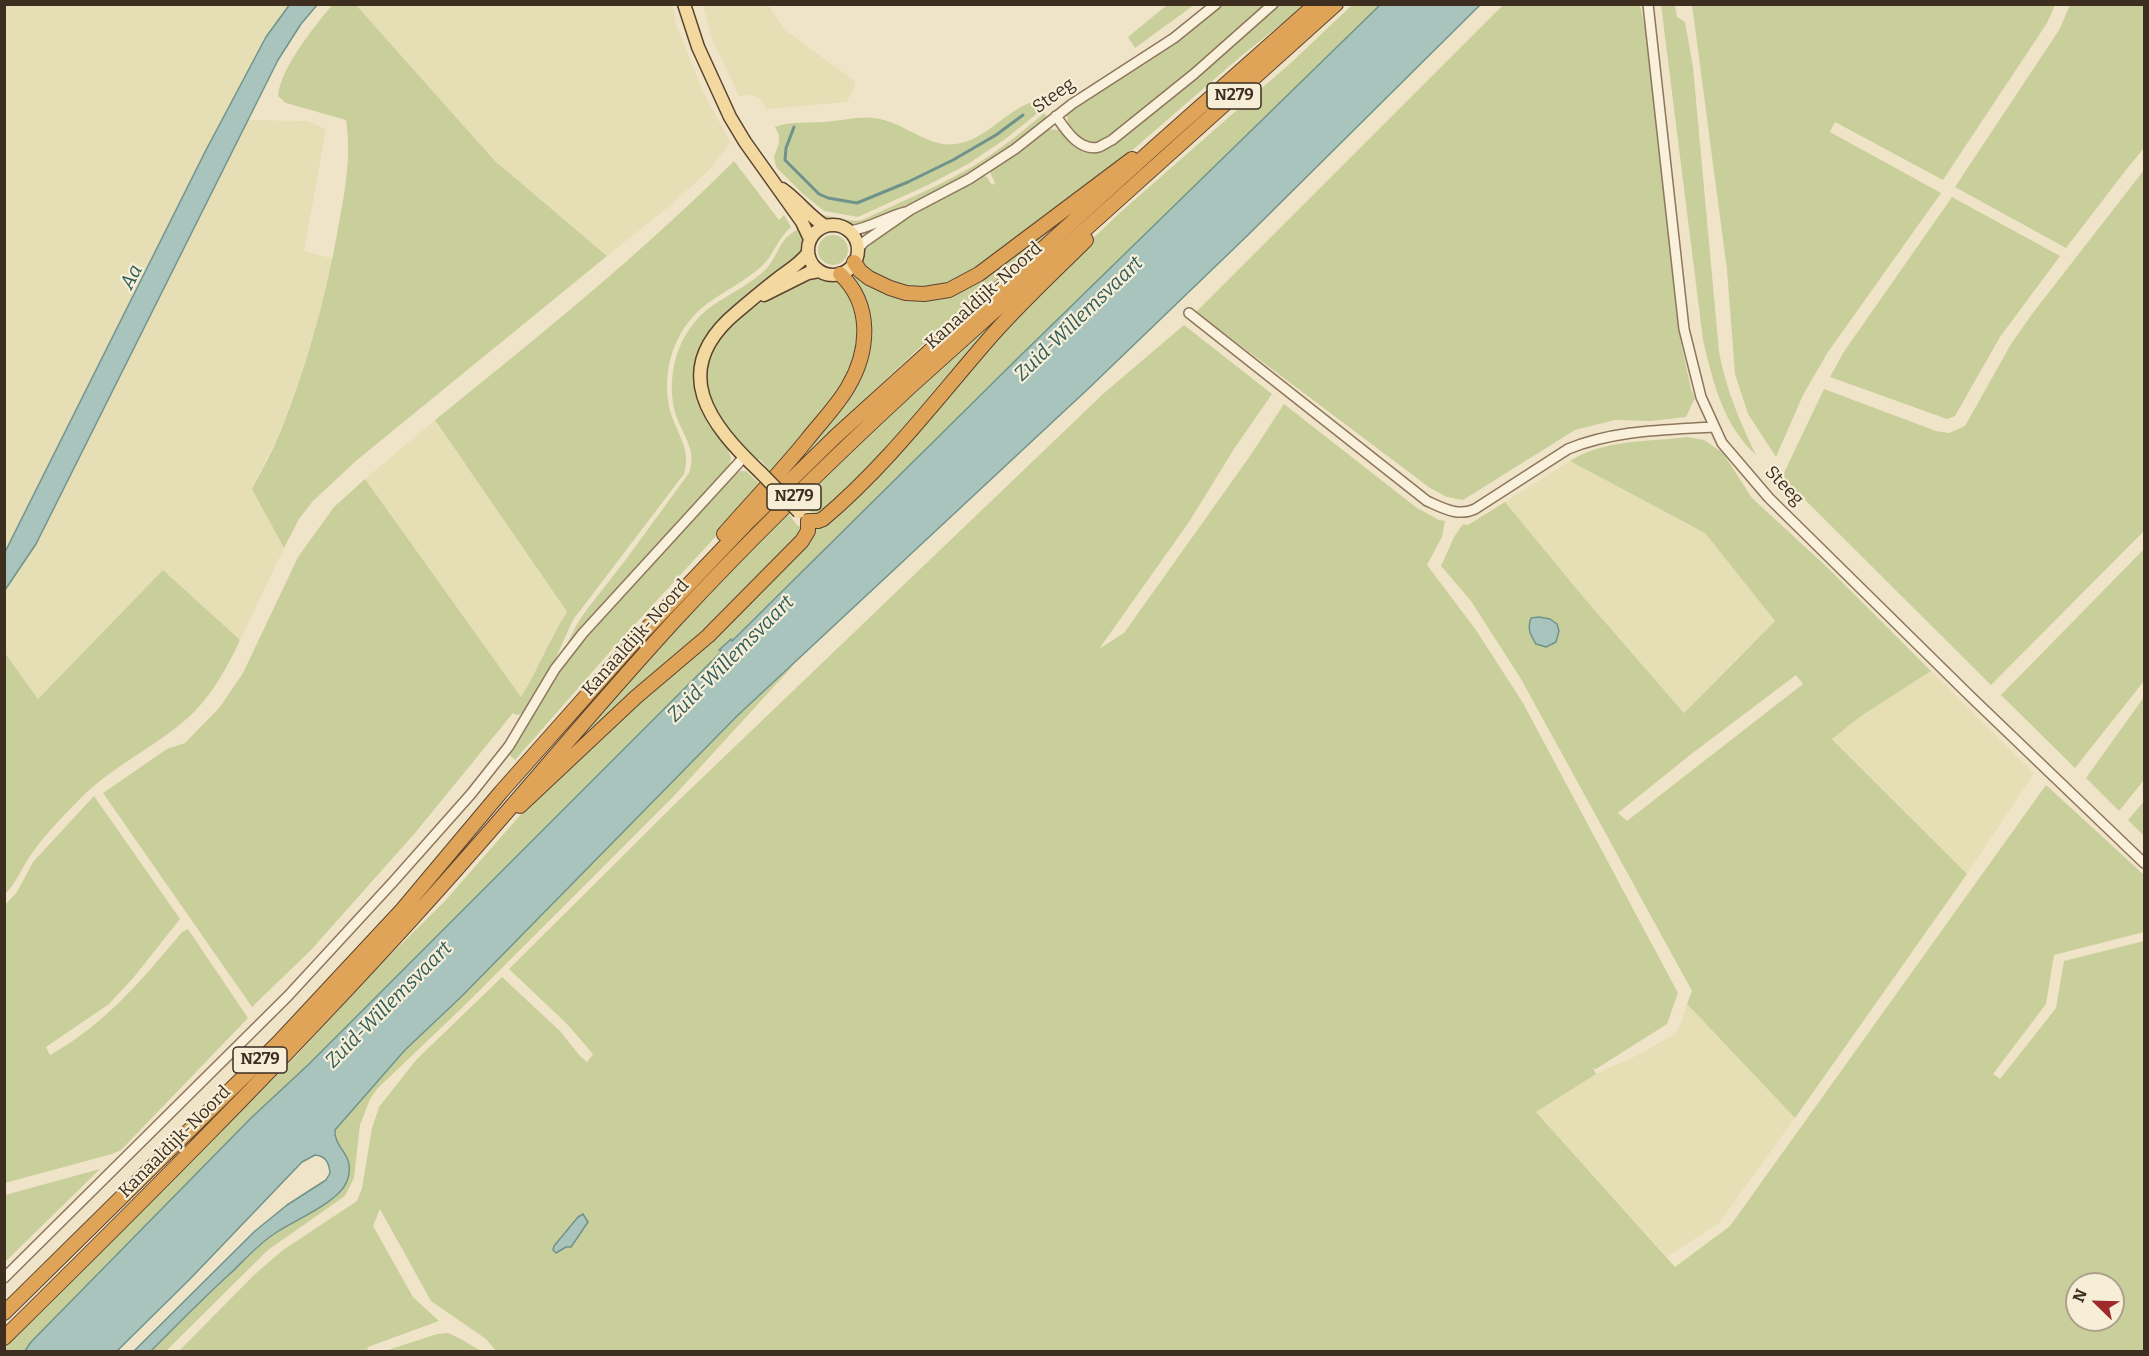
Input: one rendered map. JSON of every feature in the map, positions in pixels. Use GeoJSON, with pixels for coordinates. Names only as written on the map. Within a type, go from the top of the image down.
{"type":"FeatureCollection","features":[{"type":"Feature","properties":{"kind":"highway","name":"Kanaaldijk-Noord"},"geometry":{"type":"LineString","coordinates":[[4,1313],[279,1042],[402,910],[579,704],[689,582],[836,436],[1316,4]]}},
{"type":"Feature","properties":{"kind":"highway","name":"Kanaaldijk-Noord"},"geometry":{"type":"LineString","coordinates":[[4,1338],[292,1048],[413,918],[676,620],[768,524],[903,393],[1336,4]]}},
{"type":"Feature","properties":{"kind":"highway","name":"N279"},"geometry":{"type":"LineString","coordinates":[[856,256],[860,271],[869,278],[906,293],[924,294],[958,286],[979,274],[1125,162],[1155,147]]}},
{"type":"Feature","properties":{"kind":"highway","name":"N279"},"geometry":{"type":"LineString","coordinates":[[804,517],[818,522],[830,514],[943,395],[1018,307],[1099,227],[1133,187]]}},
{"type":"Feature","properties":{"kind":"highway","name":"N279"},"geometry":{"type":"LineString","coordinates":[[689,582],[706,555],[840,399],[854,375],[863,348],[864,319],[856,293],[840,274]]}},
{"type":"Feature","properties":{"kind":"highway","name":"N279"},"geometry":{"type":"LineString","coordinates":[[484,837],[542,787],[636,697],[708,636],[801,542],[808,531],[804,517]]}},
{"type":"Feature","properties":{"kind":"main road"},"geometry":{"type":"LineString","coordinates":[[684,4],[698,47],[726,108],[745,142],[802,222],[810,239]]}},
{"type":"Feature","properties":{"kind":"main road"},"geometry":{"type":"LineString","coordinates":[[778,187],[794,197],[810,215],[825,226]]}},
{"type":"Feature","properties":{"kind":"main road"},"geometry":{"type":"LineString","coordinates":[[755,299],[780,289],[808,273],[819,271],[840,274],[851,267],[856,256],[855,239],[849,231],[837,226],[825,226],[816,231],[810,239],[808,254],[819,271]]}},
{"type":"Feature","properties":{"kind":"main road"},"geometry":{"type":"LineString","coordinates":[[804,517],[744,457],[712,418],[704,400],[700,372],[702,359],[717,331],[808,254]]}},
{"type":"Feature","properties":{"kind":"street","name":"Steeg"},"geometry":{"type":"LineString","coordinates":[[856,256],[864,242],[910,210],[969,179],[1015,149],[1056,116],[1174,38],[1216,4]]}},
{"type":"Feature","properties":{"kind":"street"},"geometry":{"type":"LineString","coordinates":[[1056,116],[1070,135],[1083,145],[1099,147],[1112,140],[1194,74],[1273,4]]}},
{"type":"Feature","properties":{"kind":"street","name":"Steeg"},"geometry":{"type":"LineString","coordinates":[[1648,4],[1684,329],[1701,397],[1713,427],[1732,457],[1769,498],[1978,704],[2145,863]]}},
{"type":"Feature","properties":{"kind":"street","name":"Steeg"},"geometry":{"type":"LineString","coordinates":[[849,231],[860,230],[888,216],[910,210]]}},
{"type":"Feature","properties":{"kind":"street"},"geometry":{"type":"LineString","coordinates":[[1189,313],[1427,501],[1451,511],[1467,512],[1475,508],[1568,449],[1585,442],[1623,434],[1713,427]]}},
{"type":"Feature","properties":{"kind":"street","name":"Kanaaldijk-Noord"},"geometry":{"type":"LineString","coordinates":[[4,1278],[288,996],[393,882],[471,794],[509,746],[555,669],[583,633],[744,457]]}},
{"type":"Feature","properties":{"kind":"shaded area"},"geometry":{"type":"Polygon","coordinates":[[[5,5],[290,5],[266,37],[206,150],[5,552],[5,5]]]}},
{"type":"Feature","properties":{"kind":"shaded area"},"geometry":{"type":"Polygon","coordinates":[[[356,5],[673,5],[676,25],[707,100],[730,144],[706,173],[607,256],[495,161],[356,5]]]}},
{"type":"Feature","properties":{"kind":"shaded area"},"geometry":{"type":"Polygon","coordinates":[[[703,5],[768,5],[785,30],[856,82],[847,102],[767,109],[759,98],[752,95],[739,96],[712,39],[703,5]]]}},
{"type":"Feature","properties":{"kind":"shaded area"},"geometry":{"type":"Polygon","coordinates":[[[248,120],[307,121],[326,129],[304,251],[334,259],[297,386],[278,436],[252,488],[284,548],[240,640],[163,570],[38,699],[5,653],[4,590],[36,544],[248,120]]]}},
{"type":"Feature","properties":{"kind":"shaded area"},"geometry":{"type":"Polygon","coordinates":[[[435,420],[567,613],[555,631],[521,698],[365,479],[435,420]]]}},
{"type":"Feature","properties":{"kind":"shaded area"},"geometry":{"type":"Polygon","coordinates":[[[1570,461],[1705,533],[1775,621],[1684,713],[1505,502],[1570,461]]]}},
{"type":"Feature","properties":{"kind":"shaded area"},"geometry":{"type":"Polygon","coordinates":[[[1931,671],[2034,773],[1967,874],[1832,738],[1861,716],[1931,671]]]}},
{"type":"Feature","properties":{"kind":"shaded area"},"geometry":{"type":"Polygon","coordinates":[[[1687,1004],[1795,1118],[1719,1223],[1667,1257],[1536,1112],[1596,1074],[1640,1054],[1675,1034],[1681,1024],[1687,1004]]]}},
{"type":"Feature","properties":{"kind":"green space"},"geometry":{"type":"Polygon","coordinates":[[[332,5],[356,5],[495,161],[607,256],[357,460],[313,501],[299,519],[284,548],[252,489],[279,435],[313,336],[327,285],[342,206],[348,135],[346,120],[286,103],[278,96],[280,85],[291,60],[332,5]]]}},
{"type":"Feature","properties":{"kind":"green space"},"geometry":{"type":"Polygon","coordinates":[[[1167,5],[1194,5],[1135,48],[1128,37],[1167,5]]]}},
{"type":"Feature","properties":{"kind":"green space"},"geometry":{"type":"Polygon","coordinates":[[[1222,5],[1268,5],[1102,141],[1087,141],[1068,127],[1067,115],[1071,110],[1200,23],[1222,5]]]}},
{"type":"Feature","properties":{"kind":"green space"},"geometry":{"type":"Polygon","coordinates":[[[1279,5],[1305,5],[1240,57],[1115,165],[1011,247],[955,283],[912,289],[867,271],[861,261],[863,252],[869,243],[924,208],[983,176],[987,177],[992,185],[995,183],[991,171],[1049,129],[1059,130],[1096,150],[1237,41],[1279,5]]]}},
{"type":"Feature","properties":{"kind":"green space"},"geometry":{"type":"Polygon","coordinates":[[[1352,5],[1380,5],[731,641],[730,639],[719,650],[723,651],[308,1065],[251,1118],[31,1342],[25,1351],[5,1352],[5,1348],[297,1055],[384,961],[444,902],[530,804],[813,529],[1053,276],[1123,210],[1294,60],[1352,5]]]}},
{"type":"Feature","properties":{"kind":"green space"},"geometry":{"type":"Polygon","coordinates":[[[1503,5],[1640,5],[1646,30],[1680,338],[1695,398],[1686,417],[1651,421],[1615,420],[1575,430],[1463,500],[1447,497],[1430,488],[1196,312],[1503,5]]]}},
{"type":"Feature","properties":{"kind":"green space"},"geometry":{"type":"Polygon","coordinates":[[[1661,5],[1675,5],[1677,17],[1685,22],[1693,67],[1719,352],[1734,405],[1756,455],[1727,417],[1715,387],[1703,340],[1661,5]]]}},
{"type":"Feature","properties":{"kind":"green space"},"geometry":{"type":"Polygon","coordinates":[[[1692,5],[2055,5],[2047,23],[1943,180],[1835,122],[1830,132],[1941,193],[1828,352],[1803,395],[1776,457],[1748,414],[1735,374],[1727,270],[1692,5]]]}},
{"type":"Feature","properties":{"kind":"green space"},"geometry":{"type":"Polygon","coordinates":[[[2070,5],[2144,5],[2144,148],[2066,248],[1955,187],[2059,30],[2070,5]]]}},
{"type":"Feature","properties":{"kind":"green space"},"geometry":{"type":"Polygon","coordinates":[[[1032,102],[1039,112],[1004,140],[968,164],[858,217],[824,211],[776,167],[774,157],[779,135],[775,127],[781,125],[874,118],[885,120],[935,142],[956,144],[977,137],[1022,106],[1032,102]]]}},
{"type":"Feature","properties":{"kind":"green space"},"geometry":{"type":"Polygon","coordinates":[[[1044,113],[1047,117],[988,162],[949,185],[905,206],[861,225],[850,225],[816,214],[846,220],[862,220],[970,168],[1008,142],[1044,113]]]}},
{"type":"Feature","properties":{"kind":"green space"},"geometry":{"type":"Polygon","coordinates":[[[734,161],[779,220],[784,215],[791,227],[761,267],[697,312],[688,322],[675,346],[667,386],[670,410],[686,454],[684,474],[573,620],[549,673],[525,713],[517,715],[513,713],[415,833],[311,950],[252,1007],[103,793],[167,749],[185,743],[220,707],[243,673],[298,557],[334,507],[365,479],[521,697],[567,612],[435,420],[626,262],[734,161]]]}},
{"type":"Feature","properties":{"kind":"green space"},"geometry":{"type":"Polygon","coordinates":[[[2144,170],[2144,531],[1991,685],[1782,477],[1824,389],[1936,431],[1949,433],[1965,426],[2011,344],[2144,170]]]}},
{"type":"Feature","properties":{"kind":"green space"},"geometry":{"type":"Polygon","coordinates":[[[1090,196],[930,338],[767,491],[865,357],[848,274],[854,269],[933,296],[1090,196]]]}},
{"type":"Feature","properties":{"kind":"green space"},"geometry":{"type":"Polygon","coordinates":[[[1952,197],[2060,256],[2000,337],[1955,416],[1947,419],[1830,377],[1843,353],[1952,197]]]}},
{"type":"Feature","properties":{"kind":"green space"},"geometry":{"type":"Polygon","coordinates":[[[801,227],[805,237],[799,258],[720,318],[704,338],[696,357],[693,382],[697,399],[709,425],[728,450],[731,458],[728,469],[563,652],[585,612],[689,473],[691,454],[675,412],[672,376],[678,351],[690,327],[709,308],[763,272],[786,238],[801,227]]]}},
{"type":"Feature","properties":{"kind":"green space"},"geometry":{"type":"Polygon","coordinates":[[[833,235],[844,239],[848,250],[844,261],[833,265],[822,261],[818,250],[822,239],[833,235]]]}},
{"type":"Feature","properties":{"kind":"green space"},"geometry":{"type":"Polygon","coordinates":[[[807,276],[841,281],[853,295],[861,339],[845,384],[772,474],[762,461],[751,456],[741,446],[718,415],[708,389],[707,367],[715,347],[728,329],[746,313],[807,276]]]}},
{"type":"Feature","properties":{"kind":"green space"},"geometry":{"type":"Polygon","coordinates":[[[1031,287],[926,409],[822,514],[811,515],[812,513],[798,501],[937,370],[1031,287]]]}},
{"type":"Feature","properties":{"kind":"green space"},"geometry":{"type":"Polygon","coordinates":[[[1184,325],[1272,394],[1234,449],[1189,522],[1099,649],[1124,633],[1250,456],[1284,404],[1417,508],[1445,521],[1442,537],[1427,565],[1476,630],[1523,703],[1678,993],[1667,1024],[1596,1069],[1593,1068],[1596,1074],[1536,1112],[1675,1267],[1730,1226],[2046,785],[2144,875],[2144,932],[2054,955],[2046,1004],[1993,1074],[2000,1079],[2056,1008],[2064,961],[2144,941],[2144,1351],[496,1351],[486,1339],[431,1301],[380,1209],[373,1226],[413,1297],[439,1321],[368,1347],[367,1351],[178,1352],[254,1275],[283,1250],[357,1201],[362,1188],[372,1128],[379,1107],[416,1060],[502,977],[560,1031],[587,1062],[593,1054],[567,1024],[509,969],[678,801],[1103,394],[1184,325]],[[578,1217],[560,1238],[560,1250],[571,1247],[578,1217]]]}},
{"type":"Feature","properties":{"kind":"green space"},"geometry":{"type":"Polygon","coordinates":[[[1688,437],[1704,440],[1723,453],[1752,498],[1829,569],[1931,671],[1861,716],[1832,739],[1967,874],[1795,1118],[1687,1004],[1692,991],[1521,679],[1471,601],[1441,566],[1454,537],[1463,524],[1468,525],[1505,502],[1684,713],[1775,621],[1705,533],[1570,461],[1583,454],[1612,445],[1688,437]],[[1796,675],[1618,813],[1627,821],[1803,684],[1796,675]]]}},
{"type":"Feature","properties":{"kind":"green space"},"geometry":{"type":"Polygon","coordinates":[[[746,471],[762,486],[616,645],[515,760],[507,753],[571,652],[733,474],[746,471]]]}},
{"type":"Feature","properties":{"kind":"green space"},"geometry":{"type":"Polygon","coordinates":[[[787,512],[798,526],[801,526],[800,535],[705,634],[544,780],[632,677],[787,512]]]}},
{"type":"Feature","properties":{"kind":"green space"},"geometry":{"type":"Polygon","coordinates":[[[2144,549],[2144,681],[2075,768],[2001,695],[2144,549]]]}},
{"type":"Feature","properties":{"kind":"green space"},"geometry":{"type":"Polygon","coordinates":[[[163,570],[240,640],[235,651],[223,674],[201,705],[170,732],[102,779],[90,790],[40,842],[5,894],[5,653],[38,699],[163,570]]]}},
{"type":"Feature","properties":{"kind":"green space"},"geometry":{"type":"Polygon","coordinates":[[[794,663],[674,796],[467,1003],[378,1088],[370,1099],[360,1125],[354,1178],[345,1196],[268,1250],[166,1351],[151,1352],[199,1302],[261,1244],[293,1221],[336,1197],[343,1149],[336,1139],[335,1130],[405,1050],[461,997],[737,716],[794,663]]]}},
{"type":"Feature","properties":{"kind":"green space"},"geometry":{"type":"Polygon","coordinates":[[[2144,697],[2144,780],[2119,811],[2086,778],[2144,697]]]}},
{"type":"Feature","properties":{"kind":"green space"},"geometry":{"type":"Polygon","coordinates":[[[94,796],[180,919],[134,977],[109,1004],[46,1047],[50,1055],[88,1030],[122,1000],[182,932],[188,929],[248,1018],[121,1150],[5,1183],[5,905],[17,892],[33,862],[94,796]]]}},
{"type":"Feature","properties":{"kind":"green space"},"geometry":{"type":"Polygon","coordinates":[[[2144,801],[2144,836],[2128,820],[2144,801]]]}},
{"type":"Feature","properties":{"kind":"green space"},"geometry":{"type":"Polygon","coordinates":[[[100,1169],[5,1262],[5,1195],[100,1169]]]}},
{"type":"Feature","properties":{"kind":"green space"},"geometry":{"type":"Polygon","coordinates":[[[448,1333],[481,1351],[385,1351],[437,1334],[448,1333]]]}},
{"type":"Feature","properties":{"kind":"water"},"geometry":{"type":"Polygon","coordinates":[[[290,4],[317,5],[301,24],[278,60],[36,544],[5,590],[5,552],[206,150],[266,37],[290,4]]]}},
{"type":"Feature","properties":{"kind":"water","name":"Zuid-Willemsvaart"},"geometry":{"type":"Polygon","coordinates":[[[1380,5],[1480,5],[1248,235],[1089,388],[737,716],[461,997],[405,1050],[335,1130],[337,1142],[347,1158],[349,1172],[347,1181],[335,1197],[263,1242],[151,1351],[134,1351],[255,1231],[287,1205],[326,1180],[330,1173],[328,1163],[324,1158],[315,1155],[302,1162],[190,1279],[117,1351],[25,1351],[31,1342],[251,1118],[308,1065],[722,651],[719,650],[731,639],[732,641],[1380,5]]]}},
{"type":"Feature","properties":{"kind":"water"},"geometry":{"type":"Polygon","coordinates":[[[1531,618],[1550,619],[1557,624],[1559,631],[1556,642],[1546,647],[1536,644],[1530,631],[1531,618]]]}},
{"type":"Feature","properties":{"kind":"water"},"geometry":{"type":"Polygon","coordinates":[[[583,1214],[588,1222],[571,1247],[566,1247],[556,1253],[553,1250],[554,1246],[583,1214]]]}},
{"type":"Feature","properties":{"kind":"waterway"},"geometry":{"type":"LineString","coordinates":[[794,127],[786,148],[785,160],[819,194],[828,198],[857,203],[953,160],[996,135],[1023,115]]}},
{"type":"Feature","properties":{"kind":"water label","name":"Aa"},"geometry":{"type":"Point","coordinates":[132,277]}}]}
